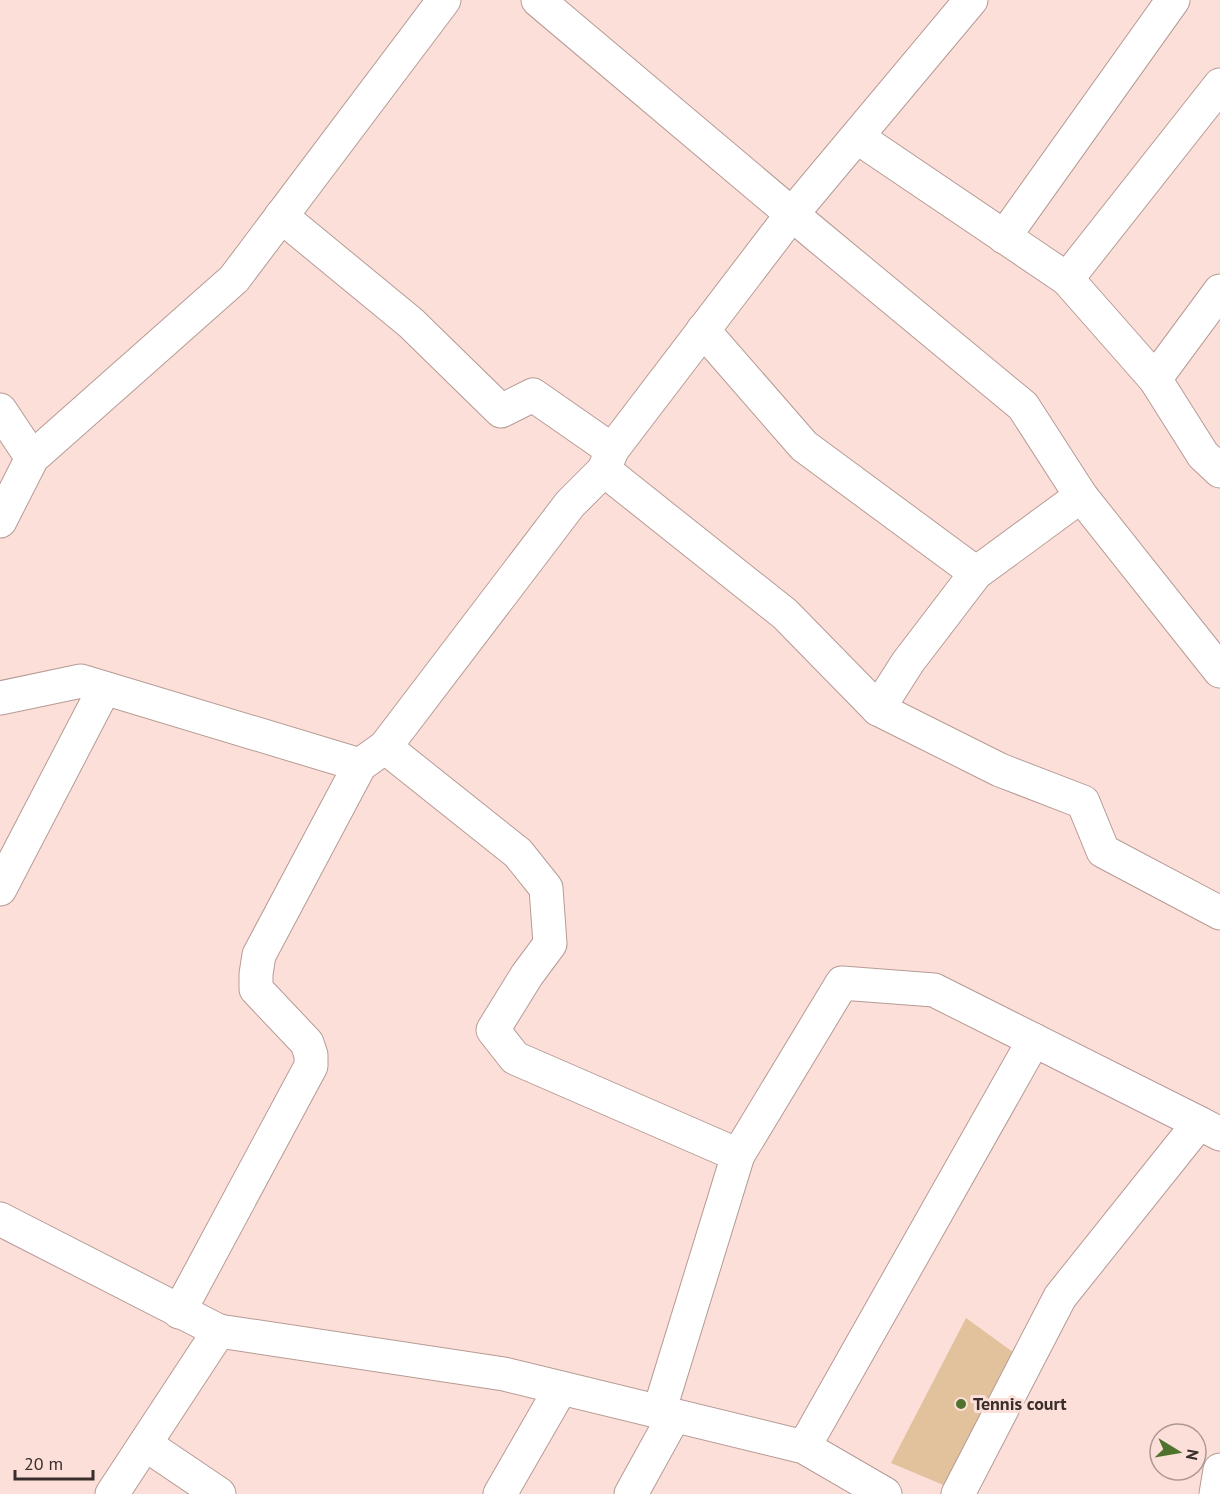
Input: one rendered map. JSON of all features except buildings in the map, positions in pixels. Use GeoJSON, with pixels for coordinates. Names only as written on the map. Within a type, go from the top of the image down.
{"type":"FeatureCollection","features":[{"type":"Feature","properties":{"kind":"street"},"geometry":{"type":"LineString","coordinates":[[0,521],[32,458],[234,279],[444,0]]}},
{"type":"Feature","properties":{"kind":"street"},"geometry":{"type":"LineString","coordinates":[[538,0],[1023,406],[1081,496],[1219,666]]}},
{"type":"Feature","properties":{"kind":"street"},"geometry":{"type":"LineString","coordinates":[[179,1312],[311,1066],[311,1054],[307,1043],[256,989],[256,974],[260,955],[372,756],[570,504],[608,460],[792,214],[971,0]]}},
{"type":"Feature","properties":{"kind":"street"},"geometry":{"type":"LineString","coordinates":[[1004,237],[1173,0]]}},
{"type":"Feature","properties":{"kind":"street"},"geometry":{"type":"LineString","coordinates":[[1067,279],[1220,85]]}},
{"type":"Feature","properties":{"kind":"street"},"geometry":{"type":"LineString","coordinates":[[857,137],[1067,279],[1155,379],[1203,454],[1220,471]]}},
{"type":"Feature","properties":{"kind":"street"},"geometry":{"type":"LineString","coordinates":[[281,216],[411,323],[501,411],[533,395],[785,614],[878,709],[1000,770],[1083,802],[1103,850],[1220,913]]}},
{"type":"Feature","properties":{"kind":"street"},"geometry":{"type":"LineString","coordinates":[[1155,379],[1220,291]]}},
{"type":"Feature","properties":{"kind":"street"},"geometry":{"type":"LineString","coordinates":[[703,330],[804,446],[976,573]]}},
{"type":"Feature","properties":{"kind":"street"},"geometry":{"type":"LineString","coordinates":[[0,410],[32,458]]}},
{"type":"Feature","properties":{"kind":"street"},"geometry":{"type":"LineString","coordinates":[[878,709],[909,662],[976,573],[1081,496]]}},
{"type":"Feature","properties":{"kind":"street"},"geometry":{"type":"LineString","coordinates":[[0,698],[81,681],[104,689],[372,756],[518,853],[546,888],[550,944],[527,975],[493,1030],[515,1058],[738,1155]]}},
{"type":"Feature","properties":{"kind":"street"},"geometry":{"type":"LineString","coordinates":[[0,889],[104,689]]}},
{"type":"Feature","properties":{"kind":"street"},"geometry":{"type":"LineString","coordinates":[[631,1494],[666,1414],[738,1155],[842,982],[934,990],[1210,1128],[1060,1297],[958,1494]]}},
{"type":"Feature","properties":{"kind":"street"},"geometry":{"type":"LineString","coordinates":[[804,1447],[1034,1040]]}},
{"type":"Feature","properties":{"kind":"street"},"geometry":{"type":"LineString","coordinates":[[0,1219],[219,1331],[504,1374],[804,1447],[885,1494]]}},
{"type":"Feature","properties":{"kind":"street"},"geometry":{"type":"LineString","coordinates":[[112,1494],[219,1331]]}},
{"type":"Feature","properties":{"kind":"street"},"geometry":{"type":"LineString","coordinates":[[500,1494],[561,1388]]}},
{"type":"Feature","properties":{"kind":"street"},"geometry":{"type":"LineString","coordinates":[[145,1444],[219,1494]]}},
{"type":"Feature","properties":{"kind":"street"},"geometry":{"type":"LineString","coordinates":[[1216,1494],[1220,1470]]}},
{"type":"Feature","properties":{"kind":"shaded area"},"geometry":{"type":"Polygon","coordinates":[[[966,1318],[1021,1358],[953,1489],[891,1463],[966,1318]]]}},
{"type":"Feature","properties":{"kind":"place","name":"Tennis court"},"geometry":{"type":"Point","coordinates":[961,1404]}}]}
